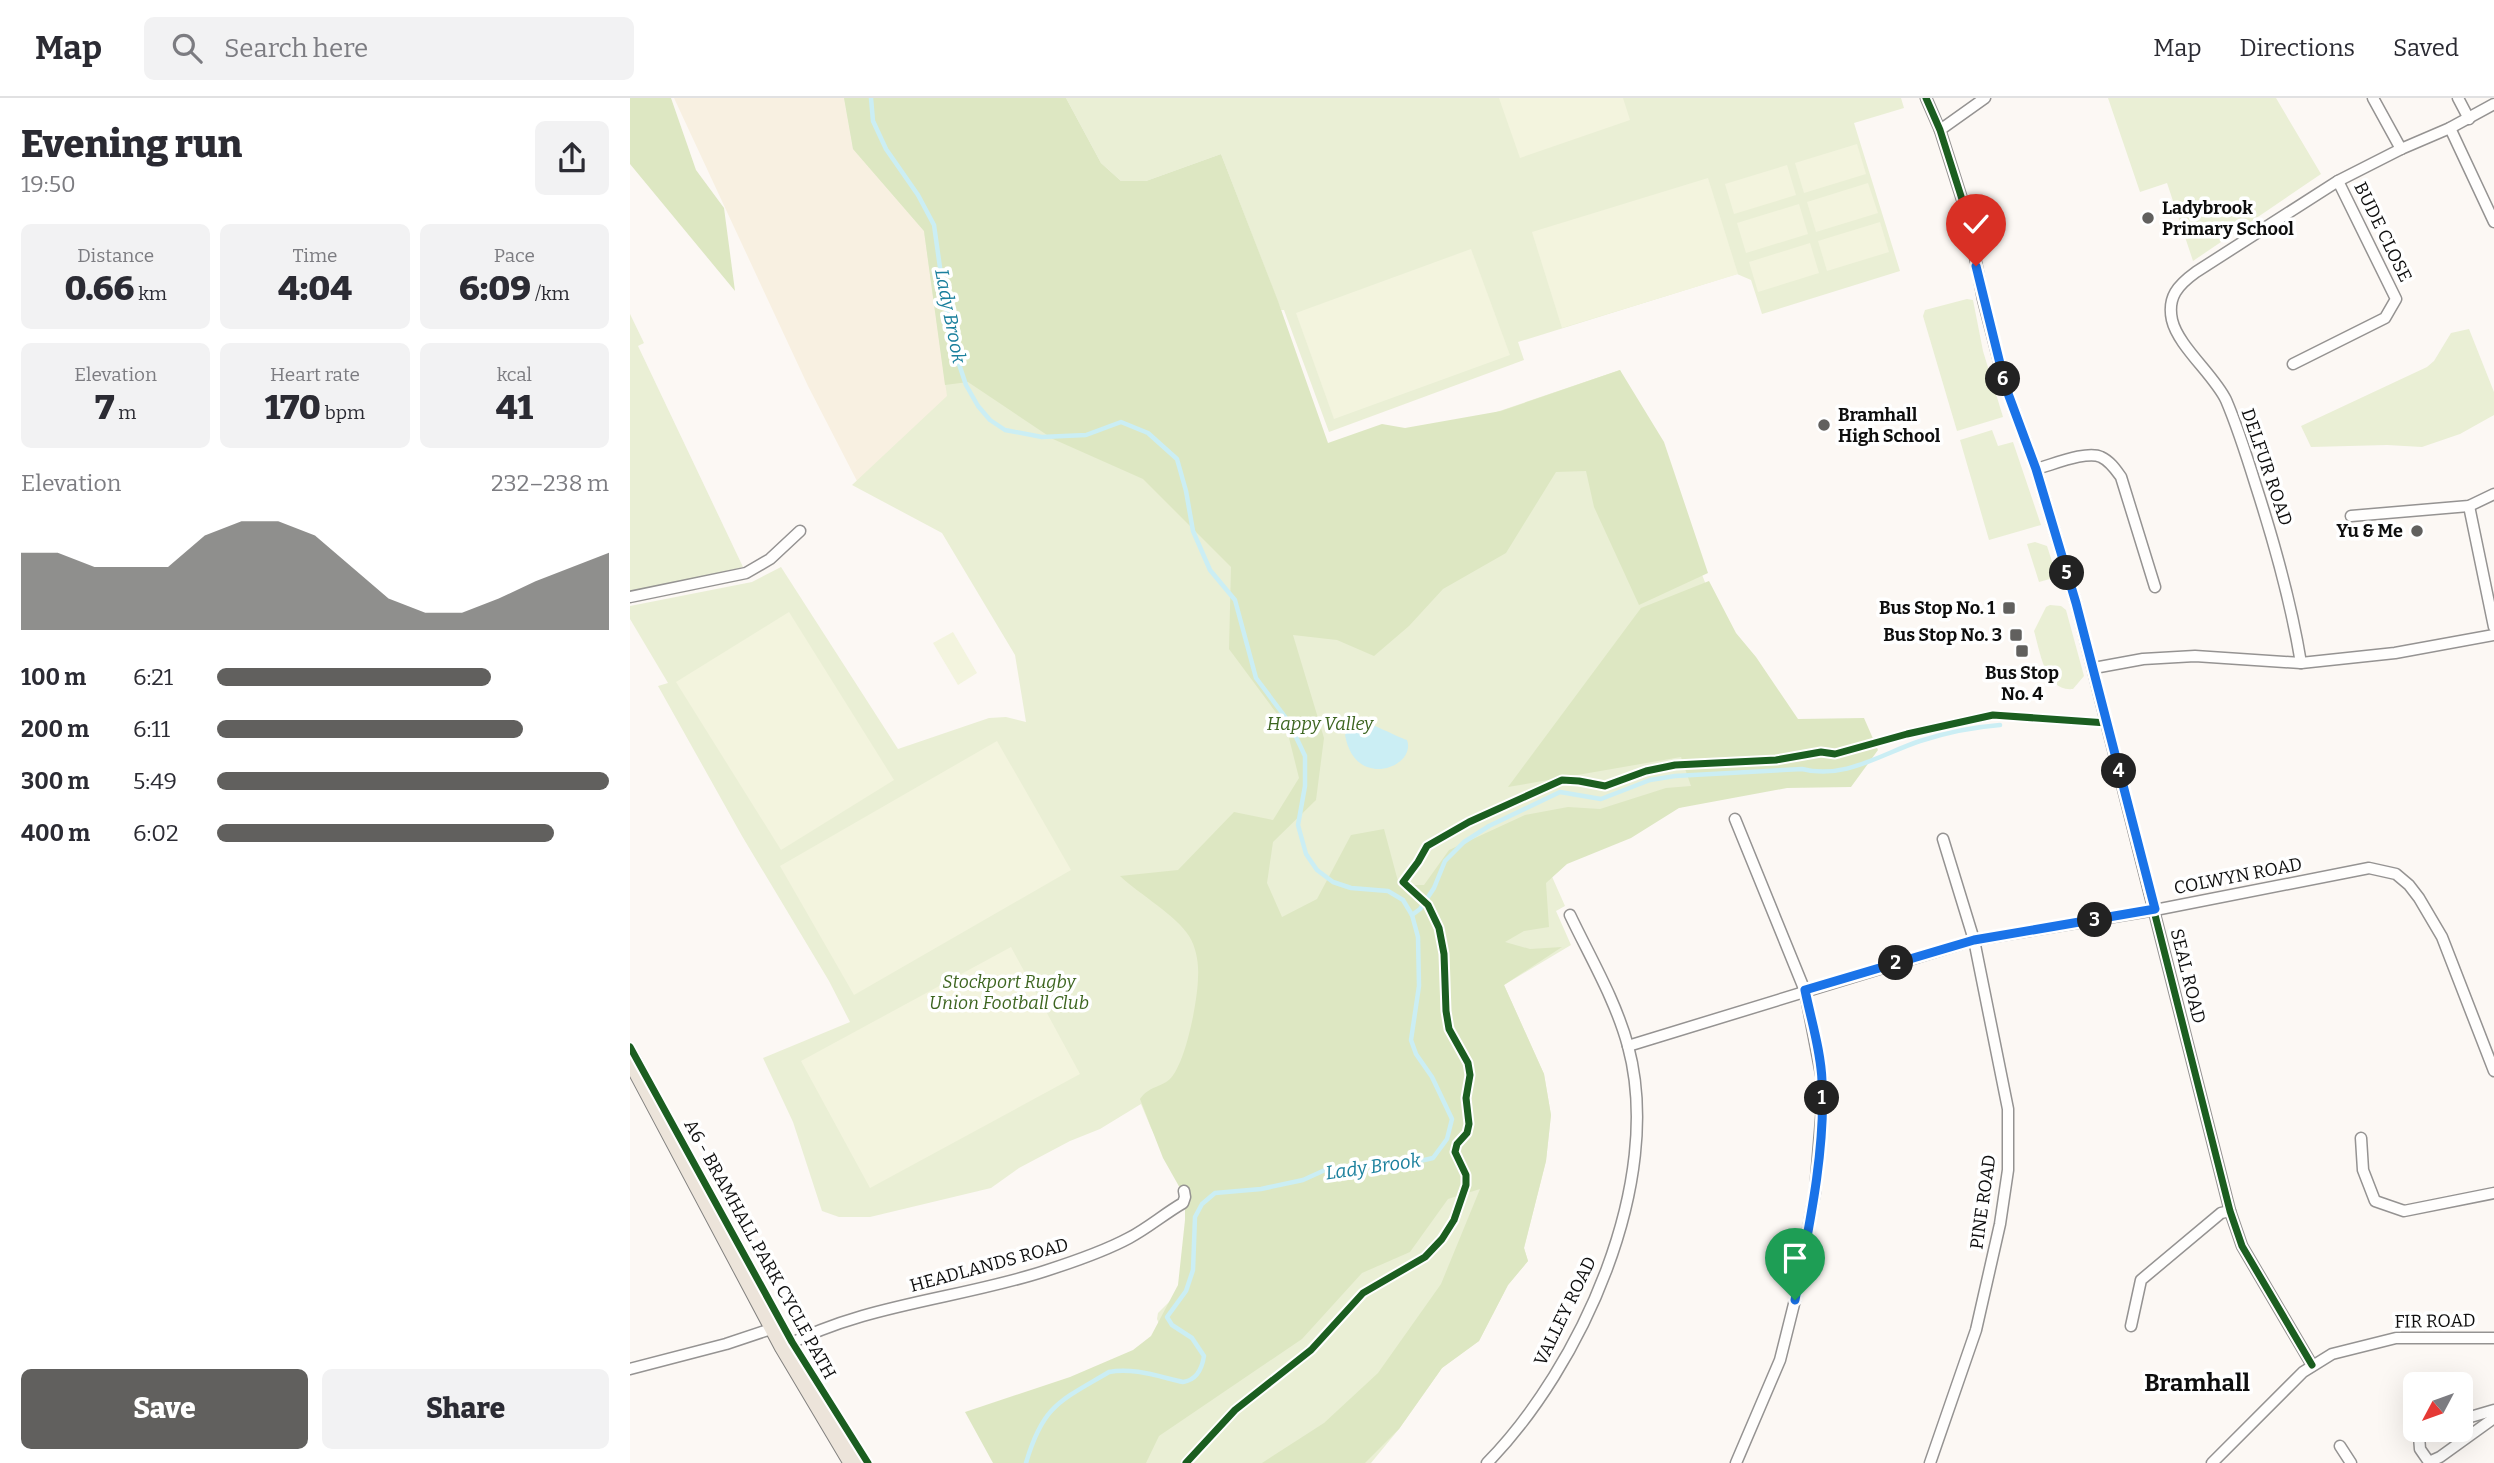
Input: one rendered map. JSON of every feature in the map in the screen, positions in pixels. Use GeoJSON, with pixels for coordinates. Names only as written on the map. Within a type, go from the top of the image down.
{"type":"FeatureCollection","features":[{"type":"Feature","properties":{"kind":"main road"},"geometry":{"type":"LineString","coordinates":[[630,1057],[784,1347],[853,1463]]}},
{"type":"Feature","properties":{"kind":"street","name":"SEAL ROAD"},"geometry":{"type":"LineString","coordinates":[[1926,98],[1940,130],[1967,215],[1983,299],[2006,388],[2036,469],[2094,668],[2230,1211],[2242,1245],[2312,1365]]}},
{"type":"Feature","properties":{"kind":"street"},"geometry":{"type":"LineString","coordinates":[[1940,130],[1985,98]]}},
{"type":"Feature","properties":{"kind":"street"},"geometry":{"type":"LineString","coordinates":[[2373,98],[2401,149]]}},
{"type":"Feature","properties":{"kind":"street"},"geometry":{"type":"LineString","coordinates":[[2458,98],[2469,119]]}},
{"type":"Feature","properties":{"kind":"street","name":"DELFUR ROAD"},"geometry":{"type":"LineString","coordinates":[[2301,663],[2280,558],[2236,423],[2224,396],[2173,324],[2170,308],[2174,293],[2180,283],[2338,181],[2469,119],[2494,104]]}},
{"type":"Feature","properties":{"kind":"street"},"geometry":{"type":"LineString","coordinates":[[2450,128],[2494,222]]}},
{"type":"Feature","properties":{"kind":"street","name":"BUDE CLOSE"},"geometry":{"type":"LineString","coordinates":[[2293,364],[2385,318],[2396,299],[2338,181]]}},
{"type":"Feature","properties":{"kind":"street"},"geometry":{"type":"LineString","coordinates":[[2036,469],[2090,454],[2101,457],[2112,466],[2121,477],[2155,587]]}},
{"type":"Feature","properties":{"kind":"street"},"geometry":{"type":"LineString","coordinates":[[2351,516],[2469,506],[2494,494]]}},
{"type":"Feature","properties":{"kind":"street"},"geometry":{"type":"LineString","coordinates":[[2469,506],[2494,627]]}},
{"type":"Feature","properties":{"kind":"street"},"geometry":{"type":"LineString","coordinates":[[630,597],[746,573],[770,559],[800,531]]}},
{"type":"Feature","properties":{"kind":"street"},"geometry":{"type":"LineString","coordinates":[[2094,668],[2143,659],[2195,656],[2301,663],[2395,653],[2494,635]]}},
{"type":"Feature","properties":{"kind":"street"},"geometry":{"type":"LineString","coordinates":[[1735,819],[1805,990],[1822,1079],[1815,1192],[1795,1300],[1780,1360],[1736,1463]]}},
{"type":"Feature","properties":{"kind":"street","name":"PINE ROAD"},"geometry":{"type":"LineString","coordinates":[[1930,1463],[1976,1329],[2000,1224],[2008,1170],[2008,1109],[1974,940],[1943,839]]}},
{"type":"Feature","properties":{"kind":"street","name":"COLWYN ROAD"},"geometry":{"type":"LineString","coordinates":[[1628,1046],[1974,940],[2370,868],[2396,874],[2415,891],[2442,937],[2494,1071]]}},
{"type":"Feature","properties":{"kind":"street","name":"VALLEY ROAD"},"geometry":{"type":"LineString","coordinates":[[1487,1463],[1515,1433],[1542,1395],[1585,1319],[1609,1264],[1627,1200],[1636,1140],[1634,1084],[1628,1046],[1599,974],[1570,915]]}},
{"type":"Feature","properties":{"kind":"street"},"geometry":{"type":"LineString","coordinates":[[2361,1138],[2363,1170],[2375,1201],[2404,1211],[2494,1193]]}},
{"type":"Feature","properties":{"kind":"street","name":"HEADLANDS ROAD"},"geometry":{"type":"LineString","coordinates":[[784,1347],[810,1333],[853,1319],[996,1284],[1086,1257],[1129,1238],[1183,1203],[1184,1191]]}},
{"type":"Feature","properties":{"kind":"street"},"geometry":{"type":"LineString","coordinates":[[2131,1326],[2141,1280],[2221,1213],[2230,1211]]}},
{"type":"Feature","properties":{"kind":"street"},"geometry":{"type":"LineString","coordinates":[[630,1368],[726,1344],[774,1328]]}},
{"type":"Feature","properties":{"kind":"street","name":"FIR ROAD"},"geometry":{"type":"LineString","coordinates":[[2212,1463],[2312,1365],[2332,1354],[2396,1338],[2494,1338]]}},
{"type":"Feature","properties":{"kind":"street"},"geometry":{"type":"LineString","coordinates":[[2473,1416],[2494,1410]]}},
{"type":"Feature","properties":{"kind":"street"},"geometry":{"type":"LineString","coordinates":[[2419,1442],[2420,1449],[2428,1462],[2440,1457],[2494,1418]]}},
{"type":"Feature","properties":{"kind":"street"},"geometry":{"type":"LineString","coordinates":[[2340,1446],[2351,1463]]}},
{"type":"Feature","properties":{"kind":"shaded area"},"geometry":{"type":"Polygon","coordinates":[[[674,98],[844,98],[853,149],[930,231],[949,402],[858,483],[808,386],[674,98]]]}},
{"type":"Feature","properties":{"kind":"green space"},"geometry":{"type":"Polygon","coordinates":[[[630,98],[671,98],[696,170],[724,208],[735,291],[630,164],[630,98]]]}},
{"type":"Feature","properties":{"kind":"green space","name":"Happy Valley"},"geometry":{"type":"Polygon","coordinates":[[[844,98],[1293,481],[1620,370],[1785,782],[1538,845],[1565,906],[1556,911],[1571,945],[1504,985],[1544,1074],[1551,1115],[1546,1161],[1524,1248],[1528,1261],[1508,1285],[1479,1341],[1442,1368],[1371,1463],[1023,1463],[1145,1369],[1159,1324],[1158,1313],[1179,1292],[1189,1199],[1141,1104],[1100,1129],[1070,1141],[1019,1168],[991,1188],[870,1217],[839,1217],[822,1211],[793,1122],[763,1058],[850,1022],[829,981],[742,836],[658,686],[668,683],[630,619],[630,606],[752,582],[781,567],[898,749],[989,718],[1006,717],[1026,722],[1015,655],[942,533],[852,485],[947,396],[924,231],[853,149],[844,98]]]}},
{"type":"Feature","properties":{"kind":"green space","name":"Happy Valley"},"geometry":{"type":"Polygon","coordinates":[[[844,98],[1066,98],[1101,163],[1121,181],[1146,181],[1221,154],[1278,301],[1328,443],[1382,424],[1405,428],[1501,411],[1620,370],[1664,442],[1708,573],[1639,605],[1594,507],[1586,471],[1556,472],[1506,553],[1443,589],[1409,626],[1374,656],[1337,640],[1293,635],[1324,738],[1316,800],[1273,842],[1267,883],[1282,917],[1317,899],[1351,835],[1384,829],[1399,885],[1424,885],[1449,850],[1525,815],[1568,807],[1600,809],[1666,788],[1691,786],[1681,757],[1508,787],[1641,608],[1709,581],[1736,633],[1756,657],[1798,719],[1864,718],[1878,750],[1851,787],[1787,788],[1679,808],[1631,838],[1567,864],[1546,883],[1549,927],[1524,931],[1505,942],[1530,949],[1562,947],[1504,985],[1544,1074],[1551,1115],[1546,1161],[1524,1248],[1528,1261],[1508,1285],[1479,1341],[1442,1368],[1399,1429],[1365,1463],[1262,1463],[1324,1423],[1378,1373],[1441,1284],[1480,1189],[1448,1199],[1410,1252],[1362,1273],[1302,1339],[1159,1436],[1146,1463],[993,1463],[965,1412],[1070,1377],[1133,1350],[1151,1336],[1178,1285],[1185,1197],[1163,1158],[1140,1099],[1170,1079],[1181,1059],[1196,1000],[1197,961],[1194,945],[1183,928],[1120,876],[1178,870],[1234,812],[1273,820],[1299,778],[1286,726],[1229,649],[1231,567],[1143,479],[1053,439],[968,382],[945,385],[924,231],[853,149],[844,98]]]}},
{"type":"Feature","properties":{"kind":"green space"},"geometry":{"type":"Polygon","coordinates":[[[1066,98],[1901,98],[1904,108],[1854,123],[1900,271],[1762,314],[1751,280],[1737,274],[1518,342],[1524,360],[1329,432],[1284,310],[1281,310],[1221,154],[1146,181],[1121,181],[1101,163],[1066,98]]]}},
{"type":"Feature","properties":{"kind":"green space"},"geometry":{"type":"Polygon","coordinates":[[[1499,98],[1623,98],[1630,120],[1520,158],[1499,98]]]}},
{"type":"Feature","properties":{"kind":"green space"},"geometry":{"type":"Polygon","coordinates":[[[2108,98],[2276,98],[2321,174],[2193,261],[2167,183],[2140,192],[2108,98]]]}},
{"type":"Feature","properties":{"kind":"green space"},"geometry":{"type":"Polygon","coordinates":[[[1857,144],[1866,174],[1804,193],[1795,163],[1857,144]]]}},
{"type":"Feature","properties":{"kind":"green space"},"geometry":{"type":"Polygon","coordinates":[[[1787,165],[1796,195],[1734,214],[1725,184],[1787,165]]]}},
{"type":"Feature","properties":{"kind":"green space"},"geometry":{"type":"Polygon","coordinates":[[[1708,178],[1738,274],[1562,328],[1532,232],[1708,178]]]}},
{"type":"Feature","properties":{"kind":"green space"},"geometry":{"type":"Polygon","coordinates":[[[1868,183],[1878,213],[1816,232],[1807,202],[1868,183]]]}},
{"type":"Feature","properties":{"kind":"green space"},"geometry":{"type":"Polygon","coordinates":[[[1799,204],[1808,234],[1746,253],[1737,223],[1799,204]]]}},
{"type":"Feature","properties":{"kind":"green space"},"geometry":{"type":"Polygon","coordinates":[[[1880,222],[1889,252],[1827,271],[1818,241],[1880,222]]]}},
{"type":"Feature","properties":{"kind":"green space"},"geometry":{"type":"Polygon","coordinates":[[[1810,243],[1819,273],[1758,292],[1749,262],[1810,243]]]}},
{"type":"Feature","properties":{"kind":"green space"},"geometry":{"type":"Polygon","coordinates":[[[1471,249],[1510,355],[1334,419],[1296,313],[1471,249]]]}},
{"type":"Feature","properties":{"kind":"green space"},"geometry":{"type":"Polygon","coordinates":[[[1967,299],[1973,300],[1983,351],[2003,417],[1957,431],[1923,316],[1925,310],[1967,299]]]}},
{"type":"Feature","properties":{"kind":"green space"},"geometry":{"type":"Polygon","coordinates":[[[630,314],[644,343],[638,346],[743,567],[630,594],[630,314]]]}},
{"type":"Feature","properties":{"kind":"green space"},"geometry":{"type":"Polygon","coordinates":[[[2469,329],[2494,392],[2494,415],[2460,434],[2422,447],[2311,447],[2301,426],[2427,367],[2434,361],[2451,333],[2469,329]]]}},
{"type":"Feature","properties":{"kind":"green space"},"geometry":{"type":"Polygon","coordinates":[[[1992,430],[1998,446],[2013,442],[2041,525],[1989,540],[1960,440],[1992,430]]]}},
{"type":"Feature","properties":{"kind":"green space"},"geometry":{"type":"Polygon","coordinates":[[[2035,542],[2047,546],[2057,577],[2039,582],[2027,544],[2035,542]]]}},
{"type":"Feature","properties":{"kind":"green space"},"geometry":{"type":"Polygon","coordinates":[[[2061,606],[2066,610],[2084,676],[2073,689],[2056,684],[2050,677],[2034,631],[2046,607],[2061,606]]]}},
{"type":"Feature","properties":{"kind":"green space"},"geometry":{"type":"Polygon","coordinates":[[[789,612],[894,780],[781,850],[676,682],[789,612]]]}},
{"type":"Feature","properties":{"kind":"green space"},"geometry":{"type":"Polygon","coordinates":[[[953,632],[977,673],[958,685],[933,643],[953,632]]]}},
{"type":"Feature","properties":{"kind":"green space"},"geometry":{"type":"Polygon","coordinates":[[[997,741],[1071,870],[854,995],[780,866],[997,741]]]}},
{"type":"Feature","properties":{"kind":"green space","name":"Stockport Rugby Union Football Club"},"geometry":{"type":"Polygon","coordinates":[[[1011,947],[1080,1074],[870,1188],[801,1061],[1011,947]]]}},
{"type":"Feature","properties":{"kind":"water"},"geometry":{"type":"Polygon","coordinates":[[[1362,722],[1407,740],[1408,750],[1403,758],[1384,769],[1360,763],[1351,752],[1345,735],[1348,729],[1362,722]]]}},
{"type":"Feature","properties":{"kind":"waterway","name":"Lady Brook"},"geometry":{"type":"LineString","coordinates":[[871,98],[873,121],[886,149],[918,195],[934,225],[945,303],[959,364],[966,385],[978,406],[990,420],[1005,430],[1042,437],[1086,435],[1121,422],[1148,433],[1177,459],[1193,531],[1210,570],[1235,600],[1256,678],[1289,722],[1305,756],[1305,786],[1298,825],[1306,854],[1317,870],[1333,882],[1351,888],[1388,891],[1403,900],[1412,915],[1418,937],[1419,986],[1411,1040],[1452,1119],[1447,1139],[1433,1158],[1394,1167],[1359,1165],[1325,1170],[1303,1180],[1261,1189],[1215,1193],[1202,1204],[1195,1217],[1193,1270],[1186,1291],[1167,1317],[1172,1325],[1192,1338],[1204,1356],[1198,1373],[1183,1382],[1137,1372],[1109,1372],[1066,1398],[1047,1416],[1039,1428],[1026,1463]]}},
{"type":"Feature","properties":{"kind":"waterway"},"geometry":{"type":"LineString","coordinates":[[1412,915],[1420,909],[1434,888],[1445,861],[1464,842],[1489,826],[1560,792],[1601,799],[1650,780],[1675,776],[1802,769],[1833,771],[1862,764],[1930,738],[2000,725]]}},
{"type":"Feature","properties":{"kind":"cycle path"},"geometry":{"type":"LineString","coordinates":[[1926,98],[1940,130],[1967,215],[1983,299],[2006,388],[2036,469],[2076,603],[2230,1211],[2242,1246],[2312,1365]]}},
{"type":"Feature","properties":{"kind":"cycle path"},"geometry":{"type":"LineString","coordinates":[[1186,1463],[1235,1410],[1311,1350],[1363,1293],[1425,1257],[1442,1239],[1454,1220],[1466,1185],[1466,1175],[1455,1152],[1457,1144],[1467,1133],[1469,1124],[1466,1098],[1470,1075],[1468,1063],[1449,1029],[1444,954],[1439,928],[1428,905],[1403,882],[1427,846],[1469,822],[1562,780],[1605,786],[1646,771],[1675,765],[1776,760],[1821,752],[1835,754],[1907,734],[1993,715],[2107,723]]}},
{"type":"Feature","properties":{"kind":"cycle path","name":"A6 - BRAMHALL PARK CYCLE PATH"},"geometry":{"type":"LineString","coordinates":[[630,1047],[792,1342],[868,1463]]}},
{"type":"Feature","properties":{"kind":"place","name":"Ladybrook Primary School"},"geometry":{"type":"Point","coordinates":[2148,218]}},
{"type":"Feature","properties":{"kind":"place","name":"Bramhall High School"},"geometry":{"type":"Point","coordinates":[1824,425]}},
{"type":"Feature","properties":{"kind":"place","name":"Yu & Me"},"geometry":{"type":"Point","coordinates":[2417,531]}},
{"type":"Feature","properties":{"kind":"place","name":"Bus Stop No. 1"},"geometry":{"type":"Point","coordinates":[2009,608]}},
{"type":"Feature","properties":{"kind":"place","name":"Bus Stop No. 3"},"geometry":{"type":"Point","coordinates":[2016,635]}},
{"type":"Feature","properties":{"kind":"place","name":"Bus Stop No. 4"},"geometry":{"type":"Point","coordinates":[2022,651]}},
{"type":"Feature","properties":{"kind":"district","name":"Bramhall"},"geometry":{"type":"Point","coordinates":[2197,1383]}},
{"type":"Feature","properties":{"kind":"route"},"geometry":{"type":"LineString","coordinates":[[1795,1300],[1815,1192],[1822,1108],[1818,1049],[1805,990],[1974,940],[2155,909],[2076,603],[2036,469],[2006,388],[1976,266]]}}]}
